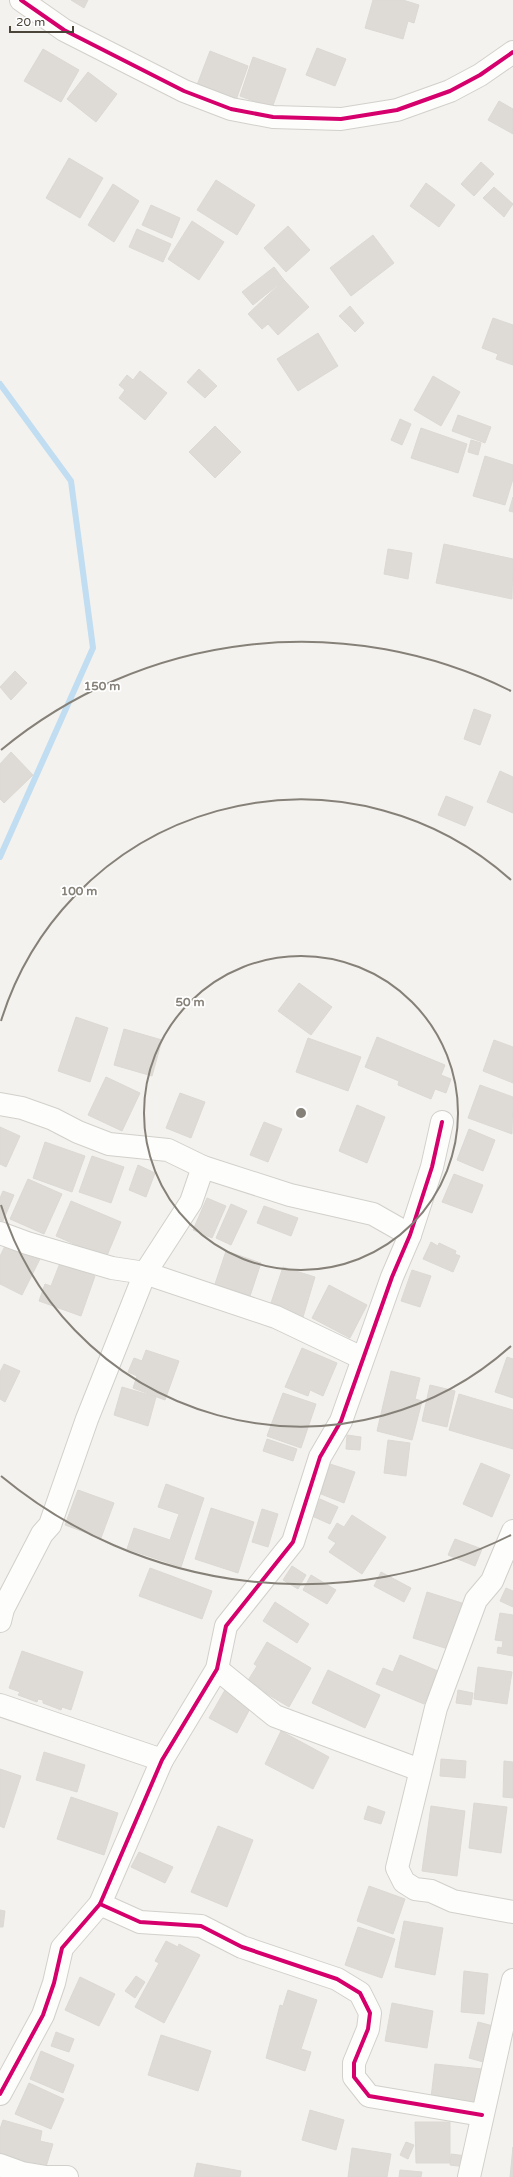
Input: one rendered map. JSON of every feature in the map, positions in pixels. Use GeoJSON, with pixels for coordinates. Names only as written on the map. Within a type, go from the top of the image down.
{"type":"FeatureCollection","features":[{"type":"Feature","properties":{"kind":"street"},"geometry":{"type":"LineString","coordinates":[[21,0],[64,30],[184,91],[231,109],[273,117],[341,119],[397,110],[450,91],[480,75],[513,52]]}},
{"type":"Feature","properties":{"kind":"street"},"geometry":{"type":"LineString","coordinates":[[0,1104],[22,1108],[53,1119],[78,1132],[109,1144],[168,1150],[203,1167],[290,1195],[373,1214],[410,1235]]}},
{"type":"Feature","properties":{"kind":"street"},"geometry":{"type":"LineString","coordinates":[[0,2094],[43,2015],[54,1983],[62,1948],[100,1904],[162,1760],[217,1669],[226,1626],[292,1542],[320,1457],[341,1421],[362,1358],[392,1277],[410,1235],[432,1167],[442,1122]]}},
{"type":"Feature","properties":{"kind":"street"},"geometry":{"type":"LineString","coordinates":[[0,1621],[3,1609],[42,1534],[50,1525],[87,1419],[146,1273],[191,1202],[203,1167]]}},
{"type":"Feature","properties":{"kind":"street"},"geometry":{"type":"LineString","coordinates":[[0,1232],[27,1244],[112,1268],[146,1273],[276,1317],[362,1358]]}},
{"type":"Feature","properties":{"kind":"street"},"geometry":{"type":"LineString","coordinates":[[513,1531],[492,1581],[476,1600],[436,1708],[397,1868],[404,1882],[415,1889],[431,1891],[453,1900],[513,1912]]}},
{"type":"Feature","properties":{"kind":"street"},"geometry":{"type":"LineString","coordinates":[[217,1669],[275,1716],[420,1770]]}},
{"type":"Feature","properties":{"kind":"street"},"geometry":{"type":"LineString","coordinates":[[0,1706],[162,1760]]}},
{"type":"Feature","properties":{"kind":"street"},"geometry":{"type":"LineString","coordinates":[[100,1904],[140,1922],[201,1926],[242,1947],[338,1979],[360,1993],[370,2013],[368,2030],[354,2063],[354,2077],[370,2096],[482,2116]]}},
{"type":"Feature","properties":{"kind":"street"},"geometry":{"type":"LineString","coordinates":[[469,2177],[477,2148],[482,2116],[513,1980]]}},
{"type":"Feature","properties":{"kind":"street"},"geometry":{"type":"LineString","coordinates":[[0,2166],[46,2177]]}},
{"type":"Feature","properties":{"kind":"street"},"geometry":{"type":"LineString","coordinates":[[50,2177],[67,2177]]}},
{"type":"Feature","properties":{"kind":"building"},"geometry":{"type":"Polygon","coordinates":[[[71,0],[88,0],[84,8],[71,0]]]}},
{"type":"Feature","properties":{"kind":"building"},"geometry":{"type":"Polygon","coordinates":[[[373,0],[403,0],[419,5],[414,23],[408,21],[403,39],[365,28],[373,0]]]}},
{"type":"Feature","properties":{"kind":"building"},"geometry":{"type":"Polygon","coordinates":[[[317,48],[346,59],[335,86],[306,75],[317,48]]]}},
{"type":"Feature","properties":{"kind":"building"},"geometry":{"type":"Polygon","coordinates":[[[43,49],[79,70],[61,102],[24,81],[43,49]]]}},
{"type":"Feature","properties":{"kind":"building"},"geometry":{"type":"Polygon","coordinates":[[[210,51],[248,66],[236,100],[197,85],[210,51]]]}},
{"type":"Feature","properties":{"kind":"building"},"geometry":{"type":"Polygon","coordinates":[[[253,57],[286,69],[272,108],[240,96],[253,57]]]}},
{"type":"Feature","properties":{"kind":"building"},"geometry":{"type":"Polygon","coordinates":[[[88,72],[117,94],[96,122],[67,99],[88,72]]]}},
{"type":"Feature","properties":{"kind":"building"},"geometry":{"type":"Polygon","coordinates":[[[499,101],[513,109],[513,134],[488,120],[499,101]]]}},
{"type":"Feature","properties":{"kind":"building"},"geometry":{"type":"Polygon","coordinates":[[[69,158],[103,178],[80,218],[46,198],[69,158]]]}},
{"type":"Feature","properties":{"kind":"building"},"geometry":{"type":"Polygon","coordinates":[[[481,162],[494,174],[474,196],[461,184],[481,162]]]}},
{"type":"Feature","properties":{"kind":"building"},"geometry":{"type":"Polygon","coordinates":[[[216,180],[255,205],[237,235],[197,210],[216,180]]]}},
{"type":"Feature","properties":{"kind":"building"},"geometry":{"type":"Polygon","coordinates":[[[426,183],[455,205],[439,227],[410,206],[426,183]]]}},
{"type":"Feature","properties":{"kind":"building"},"geometry":{"type":"Polygon","coordinates":[[[113,184],[139,201],[114,242],[88,225],[113,184]]]}},
{"type":"Feature","properties":{"kind":"building"},"geometry":{"type":"Polygon","coordinates":[[[494,187],[513,204],[504,217],[483,198],[494,187]]]}},
{"type":"Feature","properties":{"kind":"building"},"geometry":{"type":"Polygon","coordinates":[[[151,205],[180,218],[172,238],[142,225],[151,205]]]}},
{"type":"Feature","properties":{"kind":"building"},"geometry":{"type":"Polygon","coordinates":[[[192,221],[224,242],[199,280],[168,259],[192,221]]]}},
{"type":"Feature","properties":{"kind":"building"},"geometry":{"type":"Polygon","coordinates":[[[288,226],[310,250],[286,272],[264,248],[288,226]]]}},
{"type":"Feature","properties":{"kind":"building"},"geometry":{"type":"Polygon","coordinates":[[[137,229],[171,244],[163,262],[129,247],[137,229]]]}},
{"type":"Feature","properties":{"kind":"building"},"geometry":{"type":"Polygon","coordinates":[[[373,235],[394,263],[351,296],[330,268],[373,235]]]}},
{"type":"Feature","properties":{"kind":"building"},"geometry":{"type":"Polygon","coordinates":[[[274,267],[284,280],[253,305],[242,292],[274,267]]]}},
{"type":"Feature","properties":{"kind":"building"},"geometry":{"type":"Polygon","coordinates":[[[284,280],[309,307],[278,335],[268,324],[262,329],[248,314],[284,280]]]}},
{"type":"Feature","properties":{"kind":"building"},"geometry":{"type":"Polygon","coordinates":[[[350,306],[364,323],[355,332],[339,316],[350,306]]]}},
{"type":"Feature","properties":{"kind":"building"},"geometry":{"type":"Polygon","coordinates":[[[493,318],[513,325],[513,365],[496,359],[498,354],[482,348],[493,318]]]}},
{"type":"Feature","properties":{"kind":"building"},"geometry":{"type":"Polygon","coordinates":[[[318,333],[338,366],[298,391],[277,359],[318,333]]]}},
{"type":"Feature","properties":{"kind":"building"},"geometry":{"type":"Polygon","coordinates":[[[199,369],[217,386],[205,398],[187,382],[199,369]]]}},
{"type":"Feature","properties":{"kind":"building"},"geometry":{"type":"Polygon","coordinates":[[[140,371],[167,393],[145,420],[119,398],[125,390],[119,385],[127,375],[133,380],[140,371]]]}},
{"type":"Feature","properties":{"kind":"building"},"geometry":{"type":"Polygon","coordinates":[[[433,376],[460,392],[441,426],[414,410],[433,376]]]}},
{"type":"Feature","properties":{"kind":"building"},"geometry":{"type":"Polygon","coordinates":[[[458,415],[491,427],[485,443],[452,431],[458,415]]]}},
{"type":"Feature","properties":{"kind":"building"},"geometry":{"type":"Polygon","coordinates":[[[400,419],[411,424],[402,445],[391,440],[400,419]]]}},
{"type":"Feature","properties":{"kind":"building"},"geometry":{"type":"Polygon","coordinates":[[[215,426],[241,452],[215,478],[189,452],[215,426]]]}},
{"type":"Feature","properties":{"kind":"building"},"geometry":{"type":"Polygon","coordinates":[[[421,428],[467,444],[458,473],[411,458],[421,428]]]}},
{"type":"Feature","properties":{"kind":"building"},"geometry":{"type":"Polygon","coordinates":[[[471,440],[481,443],[478,455],[468,452],[471,440]]]}},
{"type":"Feature","properties":{"kind":"building"},"geometry":{"type":"Polygon","coordinates":[[[485,456],[513,465],[513,479],[505,505],[473,496],[485,456]]]}},
{"type":"Feature","properties":{"kind":"building"},"geometry":{"type":"Polygon","coordinates":[[[513,497],[513,512],[509,511],[513,497]]]}},
{"type":"Feature","properties":{"kind":"building"},"geometry":{"type":"Polygon","coordinates":[[[444,544],[513,559],[512,599],[436,583],[444,544]]]}},
{"type":"Feature","properties":{"kind":"building"},"geometry":{"type":"Polygon","coordinates":[[[388,549],[412,553],[408,579],[384,574],[388,549]]]}},
{"type":"Feature","properties":{"kind":"building"},"geometry":{"type":"Polygon","coordinates":[[[15,671],[27,683],[11,700],[0,687],[15,671]]]}},
{"type":"Feature","properties":{"kind":"building"},"geometry":{"type":"Polygon","coordinates":[[[474,709],[491,715],[480,745],[464,739],[474,709]]]}},
{"type":"Feature","properties":{"kind":"building"},"geometry":{"type":"Polygon","coordinates":[[[11,752],[33,775],[4,803],[0,799],[0,764],[11,752]]]}},
{"type":"Feature","properties":{"kind":"building"},"geometry":{"type":"Polygon","coordinates":[[[500,771],[513,777],[513,813],[487,802],[500,771]]]}},
{"type":"Feature","properties":{"kind":"building"},"geometry":{"type":"Polygon","coordinates":[[[446,796],[473,807],[465,826],[438,815],[446,796]]]}},
{"type":"Feature","properties":{"kind":"building"},"geometry":{"type":"Polygon","coordinates":[[[299,983],[332,1007],[311,1035],[278,1011],[299,983]]]}},
{"type":"Feature","properties":{"kind":"building"},"geometry":{"type":"Polygon","coordinates":[[[76,1017],[108,1028],[90,1082],[58,1071],[76,1017]]]}},
{"type":"Feature","properties":{"kind":"building"},"geometry":{"type":"Polygon","coordinates":[[[124,1029],[162,1040],[152,1076],[114,1065],[124,1029]]]}},
{"type":"Feature","properties":{"kind":"building"},"geometry":{"type":"Polygon","coordinates":[[[377,1037],[445,1065],[441,1075],[451,1079],[446,1093],[435,1089],[431,1099],[398,1085],[399,1081],[365,1067],[377,1037]]]}},
{"type":"Feature","properties":{"kind":"building"},"geometry":{"type":"Polygon","coordinates":[[[308,1038],[361,1057],[348,1091],[296,1072],[308,1038]]]}},
{"type":"Feature","properties":{"kind":"building"},"geometry":{"type":"Polygon","coordinates":[[[494,1040],[513,1047],[513,1083],[483,1071],[494,1040]]]}},
{"type":"Feature","properties":{"kind":"building"},"geometry":{"type":"Polygon","coordinates":[[[106,1077],[140,1093],[122,1131],[88,1115],[106,1077]]]}},
{"type":"Feature","properties":{"kind":"building"},"geometry":{"type":"Polygon","coordinates":[[[480,1085],[513,1097],[512,1134],[468,1118],[480,1085]]]}},
{"type":"Feature","properties":{"kind":"building"},"geometry":{"type":"Polygon","coordinates":[[[180,1093],[205,1102],[191,1138],[166,1128],[180,1093]]]}},
{"type":"Feature","properties":{"kind":"building"},"geometry":{"type":"Polygon","coordinates":[[[357,1105],[385,1117],[367,1163],[339,1151],[357,1105]]]}},
{"type":"Feature","properties":{"kind":"building"},"geometry":{"type":"Polygon","coordinates":[[[264,1122],[282,1129],[268,1162],[250,1155],[264,1122]]]}},
{"type":"Feature","properties":{"kind":"building"},"geometry":{"type":"Polygon","coordinates":[[[0,1127],[20,1136],[6,1167],[0,1164],[0,1127]]]}},
{"type":"Feature","properties":{"kind":"building"},"geometry":{"type":"Polygon","coordinates":[[[469,1129],[495,1140],[483,1171],[457,1160],[469,1129]]]}},
{"type":"Feature","properties":{"kind":"building"},"geometry":{"type":"Polygon","coordinates":[[[45,1142],[85,1156],[72,1192],[33,1178],[45,1142]]]}},
{"type":"Feature","properties":{"kind":"building"},"geometry":{"type":"Polygon","coordinates":[[[92,1156],[124,1167],[111,1203],[79,1192],[92,1156]]]}},
{"type":"Feature","properties":{"kind":"building"},"geometry":{"type":"Polygon","coordinates":[[[138,1165],[155,1173],[146,1197],[129,1190],[138,1165]]]}},
{"type":"Feature","properties":{"kind":"building"},"geometry":{"type":"Polygon","coordinates":[[[454,1174],[483,1185],[472,1213],[442,1202],[454,1174]]]}},
{"type":"Feature","properties":{"kind":"building"},"geometry":{"type":"Polygon","coordinates":[[[28,1179],[62,1194],[44,1234],[10,1219],[28,1179]]]}},
{"type":"Feature","properties":{"kind":"building"},"geometry":{"type":"Polygon","coordinates":[[[3,1191],[14,1195],[3,1221],[0,1220],[0,1198],[3,1191]]]}},
{"type":"Feature","properties":{"kind":"building"},"geometry":{"type":"Polygon","coordinates":[[[207,1198],[226,1206],[212,1238],[193,1230],[207,1198]]]}},
{"type":"Feature","properties":{"kind":"building"},"geometry":{"type":"Polygon","coordinates":[[[71,1201],[121,1222],[106,1258],[56,1236],[71,1201]]]}},
{"type":"Feature","properties":{"kind":"building"},"geometry":{"type":"Polygon","coordinates":[[[231,1204],[247,1211],[231,1245],[216,1238],[231,1204]]]}},
{"type":"Feature","properties":{"kind":"building"},"geometry":{"type":"Polygon","coordinates":[[[264,1206],[298,1218],[291,1236],[257,1223],[264,1206]]]}},
{"type":"Feature","properties":{"kind":"building"},"geometry":{"type":"Polygon","coordinates":[[[7,1242],[40,1259],[22,1295],[0,1284],[0,1256],[7,1242]]]}},
{"type":"Feature","properties":{"kind":"building"},"geometry":{"type":"Polygon","coordinates":[[[431,1242],[438,1246],[439,1243],[456,1251],[455,1254],[460,1256],[453,1272],[423,1259],[431,1242]]]}},
{"type":"Feature","properties":{"kind":"building"},"geometry":{"type":"Polygon","coordinates":[[[226,1251],[261,1263],[249,1299],[214,1287],[226,1251]]]}},
{"type":"Feature","properties":{"kind":"building"},"geometry":{"type":"Polygon","coordinates":[[[60,1263],[95,1276],[81,1316],[39,1301],[45,1284],[51,1286],[60,1263]]]}},
{"type":"Feature","properties":{"kind":"building"},"geometry":{"type":"Polygon","coordinates":[[[283,1267],[315,1277],[303,1317],[270,1306],[283,1267]]]}},
{"type":"Feature","properties":{"kind":"building"},"geometry":{"type":"Polygon","coordinates":[[[412,1270],[431,1276],[420,1307],[401,1301],[412,1270]]]}},
{"type":"Feature","properties":{"kind":"building"},"geometry":{"type":"Polygon","coordinates":[[[329,1285],[367,1305],[350,1338],[312,1318],[329,1285]]]}},
{"type":"Feature","properties":{"kind":"building"},"geometry":{"type":"Polygon","coordinates":[[[302,1348],[337,1363],[323,1396],[310,1390],[308,1396],[285,1387],[302,1348]]]}},
{"type":"Feature","properties":{"kind":"building"},"geometry":{"type":"Polygon","coordinates":[[[146,1350],[179,1361],[165,1400],[133,1388],[137,1376],[128,1372],[134,1358],[142,1361],[146,1350]]]}},
{"type":"Feature","properties":{"kind":"building"},"geometry":{"type":"Polygon","coordinates":[[[507,1357],[513,1359],[513,1398],[495,1392],[507,1357]]]}},
{"type":"Feature","properties":{"kind":"building"},"geometry":{"type":"Polygon","coordinates":[[[4,1364],[20,1371],[5,1402],[0,1399],[0,1372],[4,1364]]]}},
{"type":"Feature","properties":{"kind":"building"},"geometry":{"type":"Polygon","coordinates":[[[391,1371],[420,1378],[415,1399],[422,1401],[412,1440],[377,1431],[391,1371]]]}},
{"type":"Feature","properties":{"kind":"building"},"geometry":{"type":"Polygon","coordinates":[[[430,1385],[455,1391],[447,1427],[422,1421],[430,1385]]]}},
{"type":"Feature","properties":{"kind":"building"},"geometry":{"type":"Polygon","coordinates":[[[122,1387],[156,1397],[148,1426],[114,1415],[122,1387]]]}},
{"type":"Feature","properties":{"kind":"building"},"geometry":{"type":"Polygon","coordinates":[[[283,1393],[316,1404],[301,1448],[267,1436],[283,1393]]]}},
{"type":"Feature","properties":{"kind":"building"},"geometry":{"type":"Polygon","coordinates":[[[459,1394],[513,1410],[513,1449],[449,1430],[459,1394]]]}},
{"type":"Feature","properties":{"kind":"building"},"geometry":{"type":"Polygon","coordinates":[[[347,1435],[361,1437],[360,1450],[346,1449],[347,1435]]]}},
{"type":"Feature","properties":{"kind":"building"},"geometry":{"type":"Polygon","coordinates":[[[267,1439],[297,1449],[293,1461],[263,1451],[267,1439]]]}},
{"type":"Feature","properties":{"kind":"building"},"geometry":{"type":"Polygon","coordinates":[[[388,1440],[410,1443],[406,1476],[384,1473],[388,1440]]]}},
{"type":"Feature","properties":{"kind":"building"},"geometry":{"type":"Polygon","coordinates":[[[481,1463],[510,1475],[492,1517],[463,1504],[481,1463]]]}},
{"type":"Feature","properties":{"kind":"building"},"geometry":{"type":"Polygon","coordinates":[[[330,1464],[355,1472],[344,1503],[321,1494],[330,1464]]]}},
{"type":"Feature","properties":{"kind":"building"},"geometry":{"type":"Polygon","coordinates":[[[166,1484],[204,1498],[181,1567],[127,1549],[134,1528],[170,1540],[179,1514],[158,1507],[166,1484]]]}},
{"type":"Feature","properties":{"kind":"building"},"geometry":{"type":"Polygon","coordinates":[[[78,1490],[114,1503],[101,1538],[65,1525],[78,1490]]]}},
{"type":"Feature","properties":{"kind":"building"},"geometry":{"type":"Polygon","coordinates":[[[320,1499],[338,1507],[330,1524],[312,1516],[320,1499]]]}},
{"type":"Feature","properties":{"kind":"building"},"geometry":{"type":"Polygon","coordinates":[[[211,1508],[254,1522],[238,1573],[195,1559],[211,1508]]]}},
{"type":"Feature","properties":{"kind":"building"},"geometry":{"type":"Polygon","coordinates":[[[262,1509],[278,1514],[268,1547],[252,1542],[262,1509]]]}},
{"type":"Feature","properties":{"kind":"building"},"geometry":{"type":"Polygon","coordinates":[[[352,1515],[386,1537],[362,1574],[329,1552],[336,1543],[328,1538],[337,1523],[344,1527],[352,1515]]]}},
{"type":"Feature","properties":{"kind":"building"},"geometry":{"type":"Polygon","coordinates":[[[455,1539],[482,1549],[475,1566],[448,1555],[455,1539]]]}},
{"type":"Feature","properties":{"kind":"building"},"geometry":{"type":"Polygon","coordinates":[[[292,1566],[306,1575],[298,1589],[283,1580],[292,1566]]]}},
{"type":"Feature","properties":{"kind":"building"},"geometry":{"type":"Polygon","coordinates":[[[150,1568],[212,1591],[202,1619],[139,1596],[150,1568]]]}},
{"type":"Feature","properties":{"kind":"building"},"geometry":{"type":"Polygon","coordinates":[[[381,1572],[411,1588],[404,1602],[374,1586],[381,1572]]]}},
{"type":"Feature","properties":{"kind":"building"},"geometry":{"type":"Polygon","coordinates":[[[311,1575],[336,1590],[327,1604],[303,1590],[311,1575]]]}},
{"type":"Feature","properties":{"kind":"building"},"geometry":{"type":"Polygon","coordinates":[[[506,1588],[513,1591],[513,1607],[500,1601],[506,1588]]]}},
{"type":"Feature","properties":{"kind":"building"},"geometry":{"type":"Polygon","coordinates":[[[427,1592],[462,1603],[448,1649],[413,1638],[427,1592]]]}},
{"type":"Feature","properties":{"kind":"building"},"geometry":{"type":"Polygon","coordinates":[[[275,1602],[309,1624],[297,1643],[263,1621],[275,1602]]]}},
{"type":"Feature","properties":{"kind":"building"},"geometry":{"type":"Polygon","coordinates":[[[500,1613],[513,1615],[513,1656],[497,1653],[498,1647],[502,1648],[503,1641],[495,1640],[500,1613]]]}},
{"type":"Feature","properties":{"kind":"building"},"geometry":{"type":"Polygon","coordinates":[[[267,1642],[311,1668],[289,1707],[247,1682],[257,1666],[254,1664],[267,1642]]]}},
{"type":"Feature","properties":{"kind":"building"},"geometry":{"type":"Polygon","coordinates":[[[22,1651],[83,1672],[71,1710],[62,1707],[61,1710],[43,1703],[43,1700],[38,1699],[37,1702],[18,1695],[20,1692],[9,1688],[22,1651]]]}},
{"type":"Feature","properties":{"kind":"building"},"geometry":{"type":"Polygon","coordinates":[[[400,1655],[438,1671],[424,1704],[376,1684],[383,1668],[393,1672],[400,1655]]]}},
{"type":"Feature","properties":{"kind":"building"},"geometry":{"type":"Polygon","coordinates":[[[478,1667],[512,1672],[507,1704],[474,1699],[478,1667]]]}},
{"type":"Feature","properties":{"kind":"building"},"geometry":{"type":"Polygon","coordinates":[[[328,1670],[380,1695],[365,1728],[312,1703],[328,1670]]]}},
{"type":"Feature","properties":{"kind":"building"},"geometry":{"type":"Polygon","coordinates":[[[225,1690],[252,1705],[237,1733],[209,1718],[225,1690]]]}},
{"type":"Feature","properties":{"kind":"building"},"geometry":{"type":"Polygon","coordinates":[[[458,1690],[473,1693],[471,1705],[456,1703],[458,1690]]]}},
{"type":"Feature","properties":{"kind":"building"},"geometry":{"type":"Polygon","coordinates":[[[281,1731],[329,1757],[313,1789],[265,1764],[281,1731]]]}},
{"type":"Feature","properties":{"kind":"building"},"geometry":{"type":"Polygon","coordinates":[[[44,1752],[85,1765],[77,1792],[36,1780],[44,1752]]]}},
{"type":"Feature","properties":{"kind":"building"},"geometry":{"type":"Polygon","coordinates":[[[441,1759],[466,1761],[465,1778],[440,1776],[441,1759]]]}},
{"type":"Feature","properties":{"kind":"building"},"geometry":{"type":"Polygon","coordinates":[[[504,1761],[513,1762],[513,1798],[503,1797],[504,1761]]]}},
{"type":"Feature","properties":{"kind":"building"},"geometry":{"type":"Polygon","coordinates":[[[0,1769],[21,1776],[4,1828],[0,1826],[0,1769]]]}},
{"type":"Feature","properties":{"kind":"building"},"geometry":{"type":"Polygon","coordinates":[[[71,1797],[118,1813],[104,1855],[57,1839],[71,1797]]]}},
{"type":"Feature","properties":{"kind":"building"},"geometry":{"type":"Polygon","coordinates":[[[474,1803],[507,1807],[501,1853],[469,1848],[474,1803]]]}},
{"type":"Feature","properties":{"kind":"building"},"geometry":{"type":"Polygon","coordinates":[[[368,1806],[385,1812],[381,1824],[364,1819],[368,1806]]]}},
{"type":"Feature","properties":{"kind":"building"},"geometry":{"type":"Polygon","coordinates":[[[431,1806],[465,1811],[457,1876],[422,1871],[431,1806]]]}},
{"type":"Feature","properties":{"kind":"building"},"geometry":{"type":"Polygon","coordinates":[[[218,1826],[253,1840],[227,1907],[191,1892],[218,1826]]]}},
{"type":"Feature","properties":{"kind":"building"},"geometry":{"type":"Polygon","coordinates":[[[139,1852],[173,1867],[165,1883],[131,1867],[139,1852]]]}},
{"type":"Feature","properties":{"kind":"building"},"geometry":{"type":"Polygon","coordinates":[[[369,1886],[405,1899],[393,1934],[357,1921],[369,1886]]]}},
{"type":"Feature","properties":{"kind":"building"},"geometry":{"type":"Polygon","coordinates":[[[0,1910],[5,1911],[3,1927],[0,1927],[0,1910]]]}},
{"type":"Feature","properties":{"kind":"building"},"geometry":{"type":"Polygon","coordinates":[[[404,1921],[443,1928],[435,1975],[395,1967],[404,1921]]]}},
{"type":"Feature","properties":{"kind":"building"},"geometry":{"type":"Polygon","coordinates":[[[358,1927],[395,1939],[382,1978],[345,1965],[358,1927]]]}},
{"type":"Feature","properties":{"kind":"building"},"geometry":{"type":"Polygon","coordinates":[[[166,1941],[178,1947],[179,1944],[200,1955],[164,2023],[135,2007],[159,1963],[155,1961],[166,1941]]]}},
{"type":"Feature","properties":{"kind":"building"},"geometry":{"type":"Polygon","coordinates":[[[464,1971],[488,1974],[484,2014],[461,2012],[464,1971]]]}},
{"type":"Feature","properties":{"kind":"building"},"geometry":{"type":"Polygon","coordinates":[[[136,1976],[145,1982],[135,1998],[125,1991],[136,1976]]]}},
{"type":"Feature","properties":{"kind":"building"},"geometry":{"type":"Polygon","coordinates":[[[80,1977],[115,1994],[99,2026],[65,2010],[80,1977]]]}},
{"type":"Feature","properties":{"kind":"building"},"geometry":{"type":"Polygon","coordinates":[[[288,1990],[317,2000],[301,2049],[311,2052],[305,2071],[266,2058],[280,2005],[283,2006],[288,1990]]]}},
{"type":"Feature","properties":{"kind":"building"},"geometry":{"type":"Polygon","coordinates":[[[392,2003],[433,2011],[427,2048],[385,2041],[392,2003]]]}},
{"type":"Feature","properties":{"kind":"building"},"geometry":{"type":"Polygon","coordinates":[[[478,2022],[497,2027],[487,2063],[469,2058],[478,2022]]]}},
{"type":"Feature","properties":{"kind":"building"},"geometry":{"type":"Polygon","coordinates":[[[56,2032],[74,2039],[69,2052],[51,2046],[56,2032]]]}},
{"type":"Feature","properties":{"kind":"building"},"geometry":{"type":"Polygon","coordinates":[[[161,2035],[211,2051],[198,2091],[148,2075],[161,2035]]]}},
{"type":"Feature","properties":{"kind":"building"},"geometry":{"type":"Polygon","coordinates":[[[41,2051],[74,2065],[63,2093],[30,2079],[41,2051]]]}},
{"type":"Feature","properties":{"kind":"building"},"geometry":{"type":"Polygon","coordinates":[[[435,2064],[482,2069],[478,2104],[431,2098],[435,2064]]]}},
{"type":"Feature","properties":{"kind":"building"},"geometry":{"type":"Polygon","coordinates":[[[29,2083],[64,2099],[51,2129],[15,2114],[29,2083]]]}},
{"type":"Feature","properties":{"kind":"building"},"geometry":{"type":"Polygon","coordinates":[[[310,2110],[344,2120],[336,2150],[302,2140],[310,2110]]]}},
{"type":"Feature","properties":{"kind":"building"},"geometry":{"type":"Polygon","coordinates":[[[3,2120],[42,2131],[40,2141],[53,2144],[45,2170],[0,2157],[0,2129],[3,2120]]]}},
{"type":"Feature","properties":{"kind":"building"},"geometry":{"type":"Polygon","coordinates":[[[415,2122],[450,2122],[450,2163],[416,2163],[415,2122]]]}},
{"type":"Feature","properties":{"kind":"building"},"geometry":{"type":"Polygon","coordinates":[[[406,2142],[414,2145],[408,2159],[400,2155],[406,2142]]]}},
{"type":"Feature","properties":{"kind":"building"},"geometry":{"type":"Polygon","coordinates":[[[513,2147],[513,2177],[510,2177],[513,2147]]]}},
{"type":"Feature","properties":{"kind":"building"},"geometry":{"type":"Polygon","coordinates":[[[352,2148],[391,2154],[387,2177],[348,2177],[352,2148]]]}},
{"type":"Feature","properties":{"kind":"building"},"geometry":{"type":"Polygon","coordinates":[[[451,2154],[467,2156],[466,2167],[450,2165],[451,2154]]]}},
{"type":"Feature","properties":{"kind":"building"},"geometry":{"type":"Polygon","coordinates":[[[197,2163],[241,2171],[240,2177],[194,2177],[197,2163]]]}},
{"type":"Feature","properties":{"kind":"building"},"geometry":{"type":"Polygon","coordinates":[[[400,2170],[422,2172],[421,2177],[399,2177],[400,2170]]]}},
{"type":"Feature","properties":{"kind":"waterway"},"geometry":{"type":"LineString","coordinates":[[0,384],[71,481],[93,648],[0,857]]}},
{"type":"Feature","properties":{"kind":"cycle path"},"geometry":{"type":"LineString","coordinates":[[21,0],[64,30],[184,91],[231,109],[273,117],[341,119],[397,110],[450,91],[480,75],[513,52]]}},
{"type":"Feature","properties":{"kind":"cycle path"},"geometry":{"type":"LineString","coordinates":[[0,2094],[43,2015],[54,1983],[62,1948],[100,1904],[162,1760],[217,1669],[226,1626],[293,1542],[320,1457],[341,1421],[392,1277],[410,1235],[432,1167],[442,1122]]}},
{"type":"Feature","properties":{"kind":"cycle path"},"geometry":{"type":"LineString","coordinates":[[100,1904],[140,1922],[201,1926],[242,1947],[337,1979],[360,1993],[370,2013],[368,2029],[354,2063],[354,2077],[369,2096],[482,2115]]}}]}
